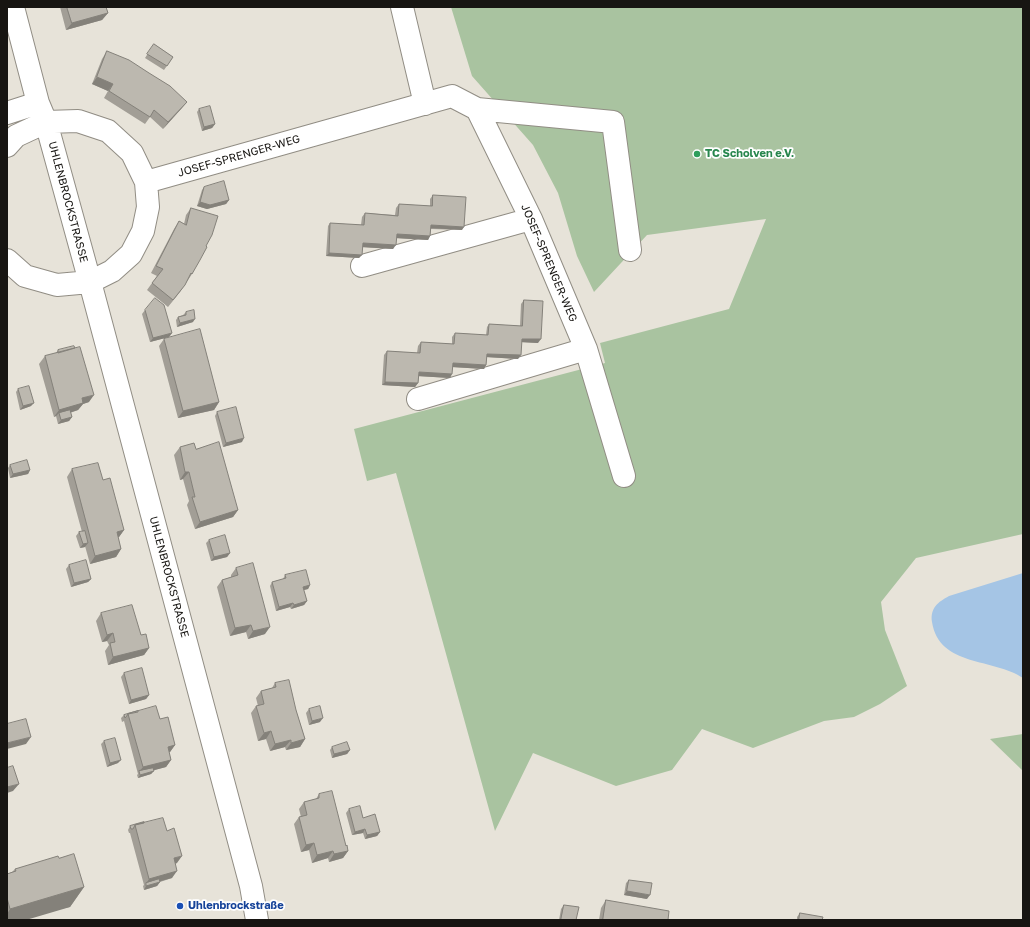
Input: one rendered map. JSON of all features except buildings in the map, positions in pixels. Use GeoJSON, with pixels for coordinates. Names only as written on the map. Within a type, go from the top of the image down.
{"type":"FeatureCollection","features":[{"type":"Feature","properties":{"kind":"street","name":"UHLENBROCKSTRASSE"},"geometry":{"type":"LineString","coordinates":[[13,7],[90,282],[251,886],[257,920]]}},
{"type":"Feature","properties":{"kind":"street"},"geometry":{"type":"LineString","coordinates":[[402,7],[425,104]]}},
{"type":"Feature","properties":{"kind":"street","name":"JOSEF-SPRENGER-WEG"},"geometry":{"type":"LineString","coordinates":[[146,182],[452,96],[477,109],[531,219],[586,349],[624,476]]}},
{"type":"Feature","properties":{"kind":"street"},"geometry":{"type":"LineString","coordinates":[[477,109],[613,122],[630,250]]}},
{"type":"Feature","properties":{"kind":"street"},"geometry":{"type":"LineString","coordinates":[[7,112],[42,113],[78,121],[108,131],[132,153],[146,182],[148,207],[143,232],[131,254],[112,271],[90,282],[57,285],[26,276],[7,260]]}},
{"type":"Feature","properties":{"kind":"street"},"geometry":{"type":"LineString","coordinates":[[7,146],[42,113]]}},
{"type":"Feature","properties":{"kind":"street"},"geometry":{"type":"LineString","coordinates":[[362,266],[531,219]]}},
{"type":"Feature","properties":{"kind":"street"},"geometry":{"type":"LineString","coordinates":[[418,399],[586,349]]}},
{"type":"Feature","properties":{"kind":"green space"},"geometry":{"type":"Polygon","coordinates":[[[451,7],[1023,7],[1023,534],[916,558],[881,602],[885,630],[907,686],[880,704],[854,717],[824,721],[753,748],[702,729],[672,770],[616,786],[533,753],[495,831],[396,473],[367,481],[354,429],[605,363],[600,343],[729,309],[766,219],[647,235],[594,292],[577,256],[558,193],[533,145],[472,76],[451,7]]]}},
{"type":"Feature","properties":{"kind":"green space"},"geometry":{"type":"Polygon","coordinates":[[[1023,734],[1023,771],[990,739],[1023,734]]]}},
{"type":"Feature","properties":{"kind":"water"},"geometry":{"type":"Polygon","coordinates":[[[1023,573],[1023,678],[998,667],[956,654],[945,647],[937,637],[932,622],[932,613],[938,603],[949,596],[1023,573]]]}},
{"type":"Feature","properties":{"kind":"place","name":"TC Scholven e.V."},"geometry":{"type":"Point","coordinates":[697,154]}},
{"type":"Feature","properties":{"kind":"place","name":"Uhlenbrockstraße"},"geometry":{"type":"Point","coordinates":[180,906]}}]}
